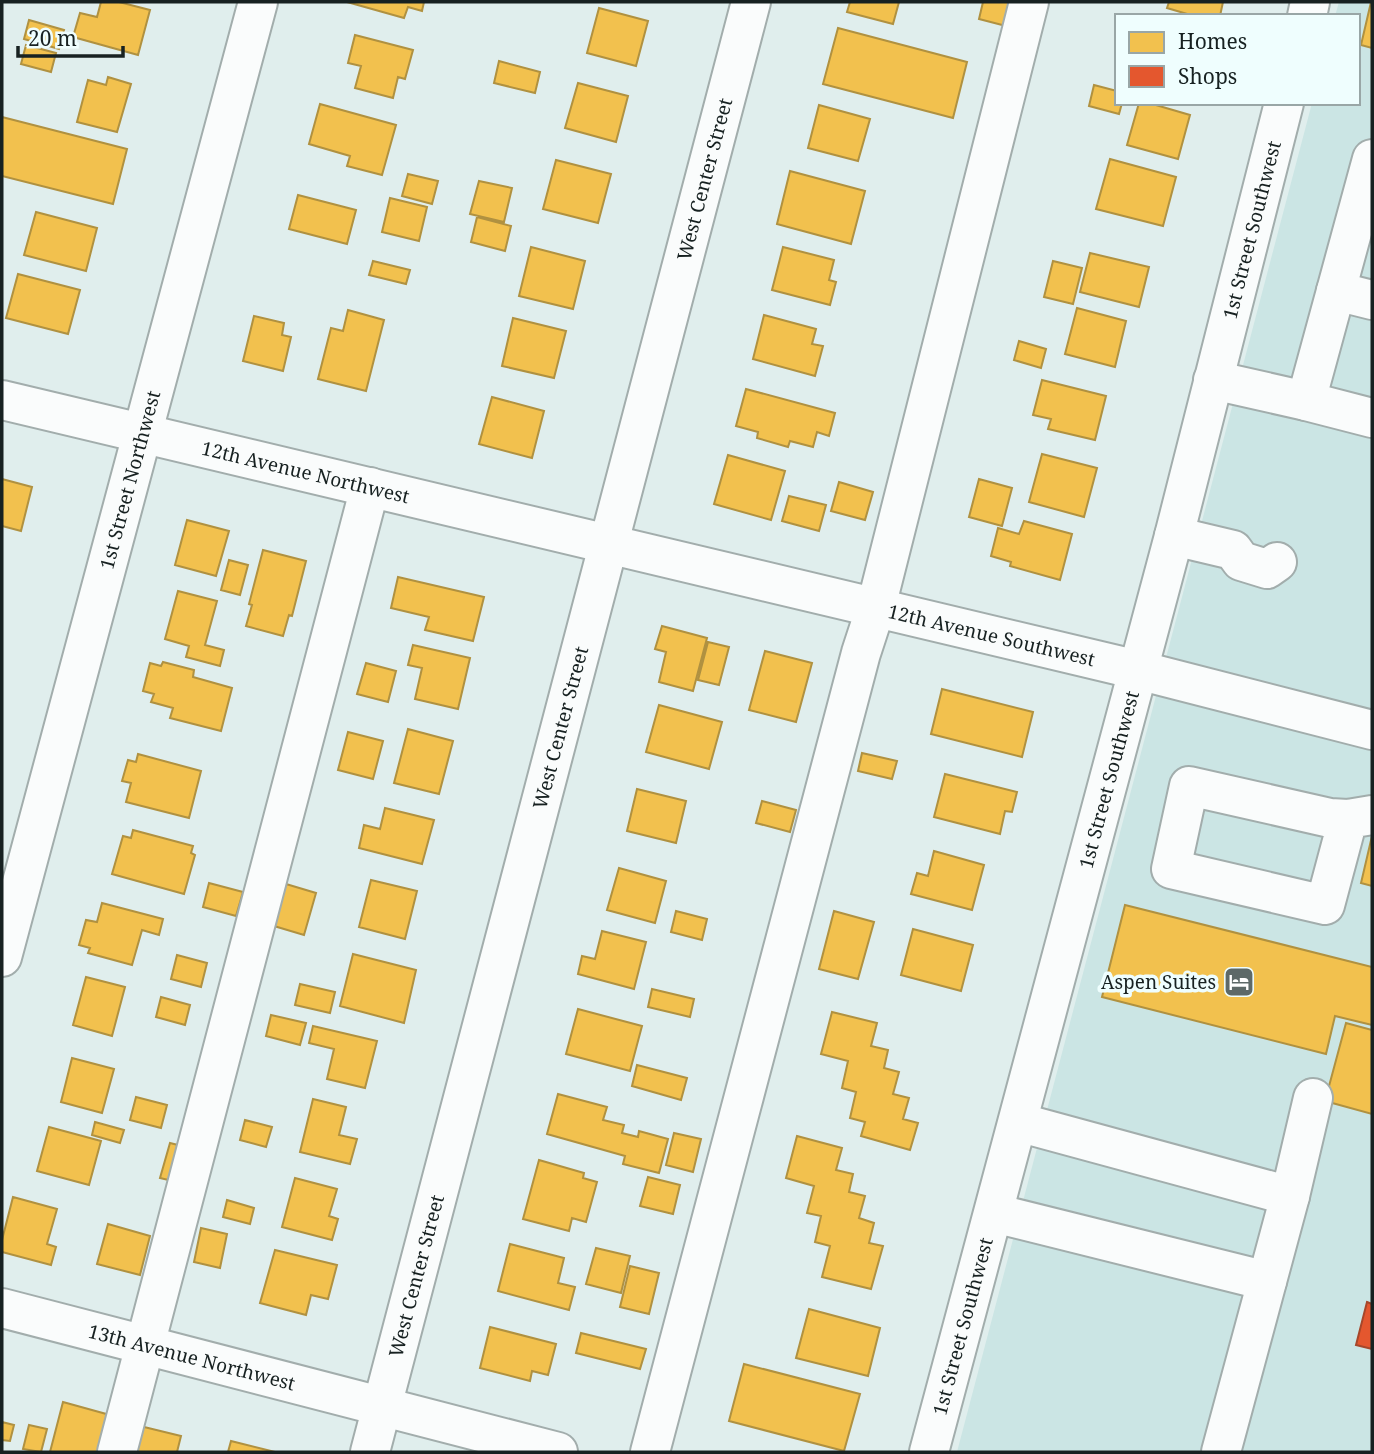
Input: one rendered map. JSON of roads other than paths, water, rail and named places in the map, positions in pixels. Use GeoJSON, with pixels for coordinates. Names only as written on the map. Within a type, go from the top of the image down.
{"type":"FeatureCollection","features":[{"type":"Feature","properties":{"kind":"street","name":"1st Street Northwest"},"geometry":{"type":"LineString","coordinates":[[2,957],[258,2]]}},
{"type":"Feature","properties":{"kind":"street","name":"West Center Street"},"geometry":{"type":"LineString","coordinates":[[370,1452],[751,2]]}},
{"type":"Feature","properties":{"kind":"street"},"geometry":{"type":"LineString","coordinates":[[650,1452],[861,653],[876,607],[1029,2]]}},
{"type":"Feature","properties":{"kind":"street","name":"1st Street Southwest"},"geometry":{"type":"LineString","coordinates":[[929,1452],[1174,536],[1283,105]]}},
{"type":"Feature","properties":{"kind":"street"},"geometry":{"type":"LineString","coordinates":[[1306,401],[1354,296],[1372,159]]}},
{"type":"Feature","properties":{"kind":"street"},"geometry":{"type":"LineString","coordinates":[[1213,380],[1372,418]]}},
{"type":"Feature","properties":{"kind":"street","name":"12th Avenue Northwest"},"geometry":{"type":"LineString","coordinates":[[2,400],[608,543]]}},
{"type":"Feature","properties":{"kind":"street"},"geometry":{"type":"LineString","coordinates":[[117,1452],[370,487]]}},
{"type":"Feature","properties":{"kind":"street"},"geometry":{"type":"LineString","coordinates":[[1174,536],[1233,550],[1245,543],[1273,550],[1283,564]]}},
{"type":"Feature","properties":{"kind":"street","name":"12th Avenue Southwest"},"geometry":{"type":"LineString","coordinates":[[608,543],[1138,670],[1372,730]]}},
{"type":"Feature","properties":{"kind":"street"},"geometry":{"type":"LineString","coordinates":[[1189,786],[1330,818],[1360,817],[1325,905],[1171,869],[1189,786]]}},
{"type":"Feature","properties":{"kind":"street"},"geometry":{"type":"LineString","coordinates":[[1221,1452],[1290,1196],[1313,1098]]}},
{"type":"Feature","properties":{"kind":"street"},"geometry":{"type":"LineString","coordinates":[[1018,1122],[1290,1196]]}},
{"type":"Feature","properties":{"kind":"street"},"geometry":{"type":"LineString","coordinates":[[994,1213],[1267,1281]]}},
{"type":"Feature","properties":{"kind":"street","name":"13th Avenue Northwest"},"geometry":{"type":"LineString","coordinates":[[2,1308],[558,1452]]}},
{"type":"Feature","properties":{"kind":"place","name":"Aspen Suites"},"geometry":{"type":"Point","coordinates":[1239,982]}}]}
